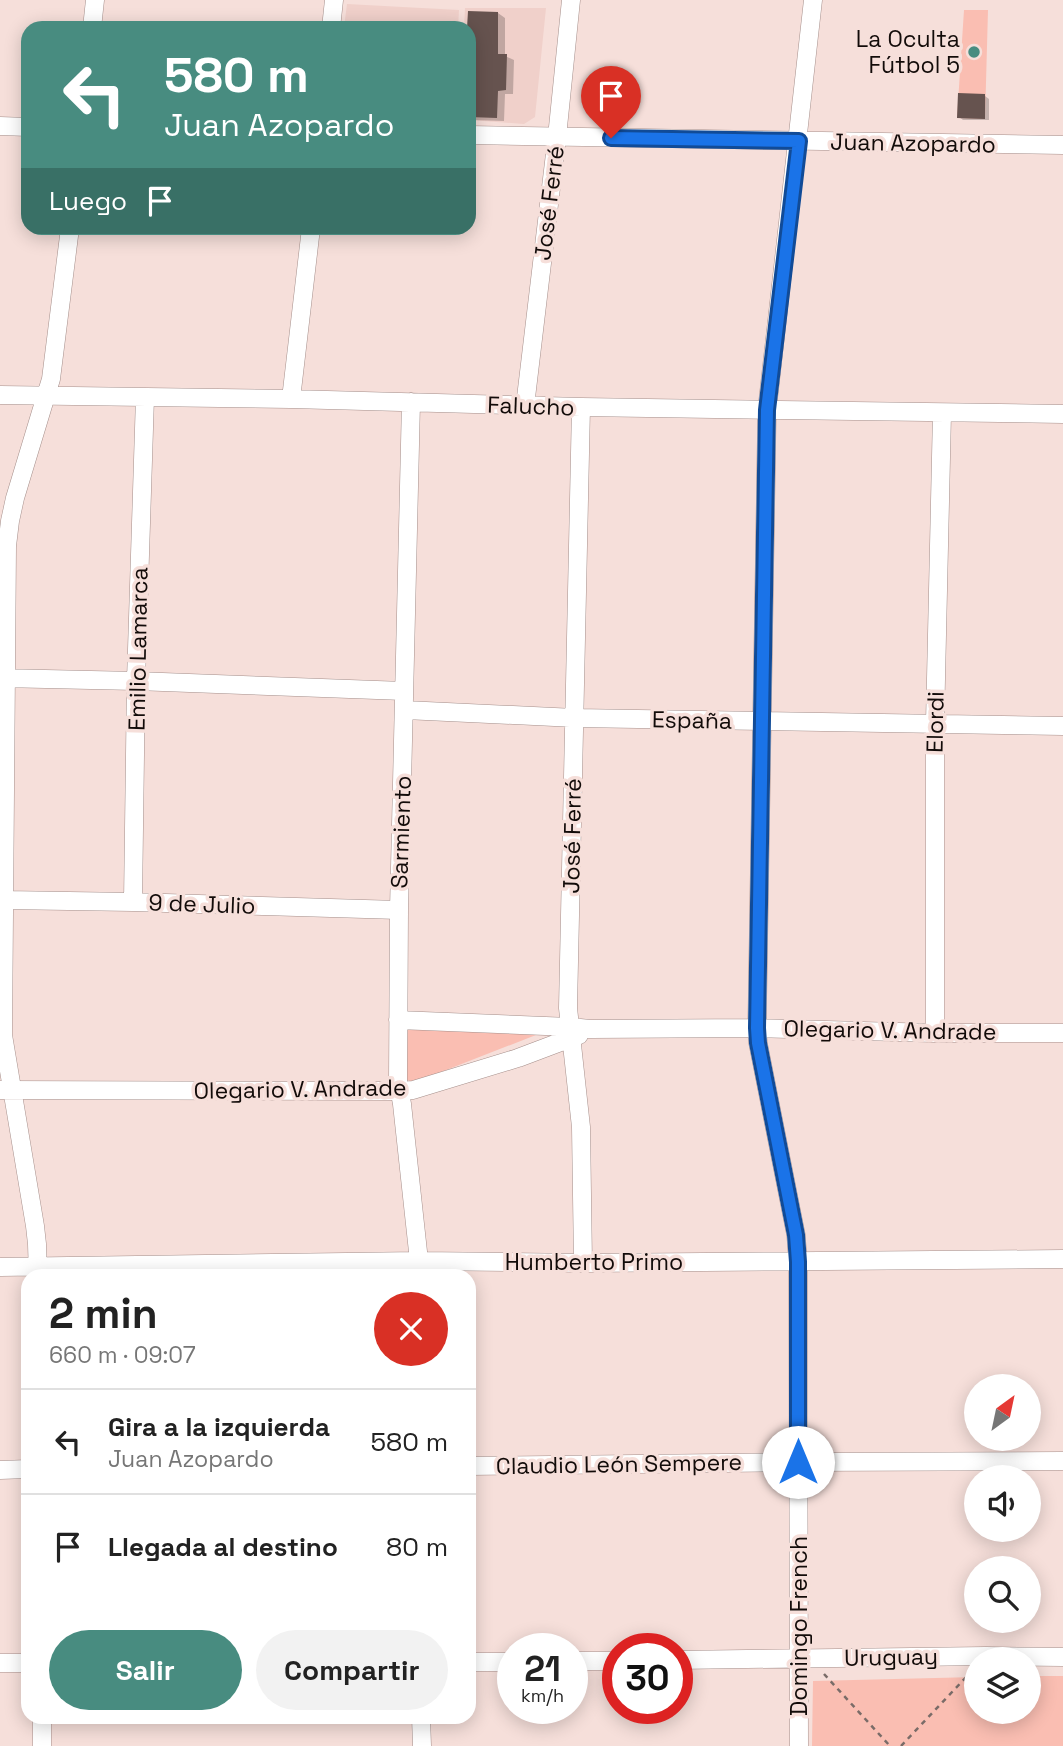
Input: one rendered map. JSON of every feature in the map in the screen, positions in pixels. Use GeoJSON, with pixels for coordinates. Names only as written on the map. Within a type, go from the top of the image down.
{"type":"FeatureCollection","features":[{"type":"Feature","properties":{"kind":"street"},"geometry":{"type":"LineString","coordinates":[[93,21],[95,0]]}},
{"type":"Feature","properties":{"kind":"street"},"geometry":{"type":"LineString","coordinates":[[332,21],[334,0]]}},
{"type":"Feature","properties":{"kind":"street","name":"José Ferré"},"geometry":{"type":"LineString","coordinates":[[525,406],[571,0]]}},
{"type":"Feature","properties":{"kind":"street","name":"Domingo French"},"geometry":{"type":"LineString","coordinates":[[799,1746],[804,1659],[798,1462],[798,1262],[796,1235],[757,1028],[767,410],[813,0]]}},
{"type":"Feature","properties":{"kind":"street"},"geometry":{"type":"LineString","coordinates":[[0,126],[21,127]]}},
{"type":"Feature","properties":{"kind":"street","name":"Juan Azopardo"},"geometry":{"type":"LineString","coordinates":[[476,135],[1063,145]]}},
{"type":"Feature","properties":{"kind":"street"},"geometry":{"type":"LineString","coordinates":[[38,1269],[35,1226],[6,1090],[3,1035],[3,678],[7,546],[15,498],[55,360],[69,235]]}},
{"type":"Feature","properties":{"kind":"street"},"geometry":{"type":"LineString","coordinates":[[291,399],[310,235]]}},
{"type":"Feature","properties":{"kind":"street","name":"Falucho"},"geometry":{"type":"LineString","coordinates":[[0,395],[1063,414]]}},
{"type":"Feature","properties":{"kind":"street","name":"Emilio Lamarca"},"geometry":{"type":"LineString","coordinates":[[133,902],[136,681],[145,397]]}},
{"type":"Feature","properties":{"kind":"street","name":"Sarmiento"},"geometry":{"type":"LineString","coordinates":[[411,402],[398,1020],[399,1091],[419,1268]]}},
{"type":"Feature","properties":{"kind":"street","name":"José Ferré"},"geometry":{"type":"LineString","coordinates":[[581,407],[569,994],[570,1033],[580,1127],[583,1263]]}},
{"type":"Feature","properties":{"kind":"street","name":"Elordi"},"geometry":{"type":"LineString","coordinates":[[935,1032],[935,723],[942,412]]}},
{"type":"Feature","properties":{"kind":"street"},"geometry":{"type":"LineString","coordinates":[[3,678],[404,691]]}},
{"type":"Feature","properties":{"kind":"street","name":"España"},"geometry":{"type":"LineString","coordinates":[[405,710],[575,718],[1063,726]]}},
{"type":"Feature","properties":{"kind":"street","name":"9 de Julio"},"geometry":{"type":"LineString","coordinates":[[4,900],[399,911]]}},
{"type":"Feature","properties":{"kind":"street","name":"Olegario V. Andrade"},"geometry":{"type":"LineString","coordinates":[[398,1020],[570,1033]]}},
{"type":"Feature","properties":{"kind":"street","name":"Olegario V. Andrade"},"geometry":{"type":"LineString","coordinates":[[6,1090],[413,1090],[505,1062],[570,1033],[590,1029],[757,1028],[1063,1033]]}},
{"type":"Feature","properties":{"kind":"street","name":"Humberto Primo"},"geometry":{"type":"LineString","coordinates":[[292,1269],[583,1263],[1063,1259]]}},
{"type":"Feature","properties":{"kind":"street","name":"Humberto Primo"},"geometry":{"type":"LineString","coordinates":[[0,1267],[21,1269]]}},
{"type":"Feature","properties":{"kind":"street","name":"Claudio León Sempere"},"geometry":{"type":"LineString","coordinates":[[476,1466],[1063,1461]]}},
{"type":"Feature","properties":{"kind":"street"},"geometry":{"type":"LineString","coordinates":[[0,1470],[21,1469]]}},
{"type":"Feature","properties":{"kind":"street","name":"Uruguay"},"geometry":{"type":"LineString","coordinates":[[693,1660],[1063,1657]]}},
{"type":"Feature","properties":{"kind":"street"},"geometry":{"type":"LineString","coordinates":[[476,1662],[497,1662]]}},
{"type":"Feature","properties":{"kind":"street"},"geometry":{"type":"LineString","coordinates":[[0,1663],[21,1663]]}},
{"type":"Feature","properties":{"kind":"street"},"geometry":{"type":"LineString","coordinates":[[42,1724],[42,1746]]}},
{"type":"Feature","properties":{"kind":"street"},"geometry":{"type":"LineString","coordinates":[[421,1724],[422,1746]]}},
{"type":"Feature","properties":{"kind":"path"},"geometry":{"type":"LineString","coordinates":[[804,1659],[890,1746]]}},
{"type":"Feature","properties":{"kind":"path"},"geometry":{"type":"LineString","coordinates":[[901,1746],[964,1679]]}},
{"type":"Feature","properties":{"kind":"shaded area"},"geometry":{"type":"Polygon","coordinates":[[[347,4],[459,10],[458,21],[345,21],[347,4]]]}},
{"type":"Feature","properties":{"kind":"shaded area"},"geometry":{"type":"Polygon","coordinates":[[[465,8],[546,8],[535,117],[524,124],[476,121],[476,21],[464,21],[465,8]]]}},
{"type":"Feature","properties":{"kind":"shaded area","name":"La Oculta Fútbol 5"},"geometry":{"type":"Polygon","coordinates":[[[964,10],[988,10],[985,119],[957,118],[964,10]]]}},
{"type":"Feature","properties":{"kind":"shaded area"},"geometry":{"type":"Polygon","coordinates":[[[404,1029],[541,1033],[413,1083],[404,1078],[404,1029]]]}},
{"type":"Feature","properties":{"kind":"shaded area"},"geometry":{"type":"Polygon","coordinates":[[[1041,1676],[1063,1676],[1063,1746],[812,1746],[813,1681],[964,1677],[964,1724],[1041,1724],[1041,1676]]]}},
{"type":"Feature","properties":{"kind":"building"},"geometry":{"type":"Polygon","coordinates":[[[468,11],[498,12],[498,54],[507,54],[506,90],[498,91],[497,118],[476,117],[476,21],[467,21],[468,11]]]}},
{"type":"Feature","properties":{"kind":"building"},"geometry":{"type":"Polygon","coordinates":[[[958,93],[985,94],[985,119],[957,118],[958,93]]]}},
{"type":"Feature","properties":{"kind":"place","name":"La Oculta Fútbol 5"},"geometry":{"type":"Point","coordinates":[974,52]}},
{"type":"Feature","properties":{"kind":"route"},"geometry":{"type":"LineString","coordinates":[[611,138],[799,141],[767,410],[757,1028],[796,1235],[798,1462]]}}]}
